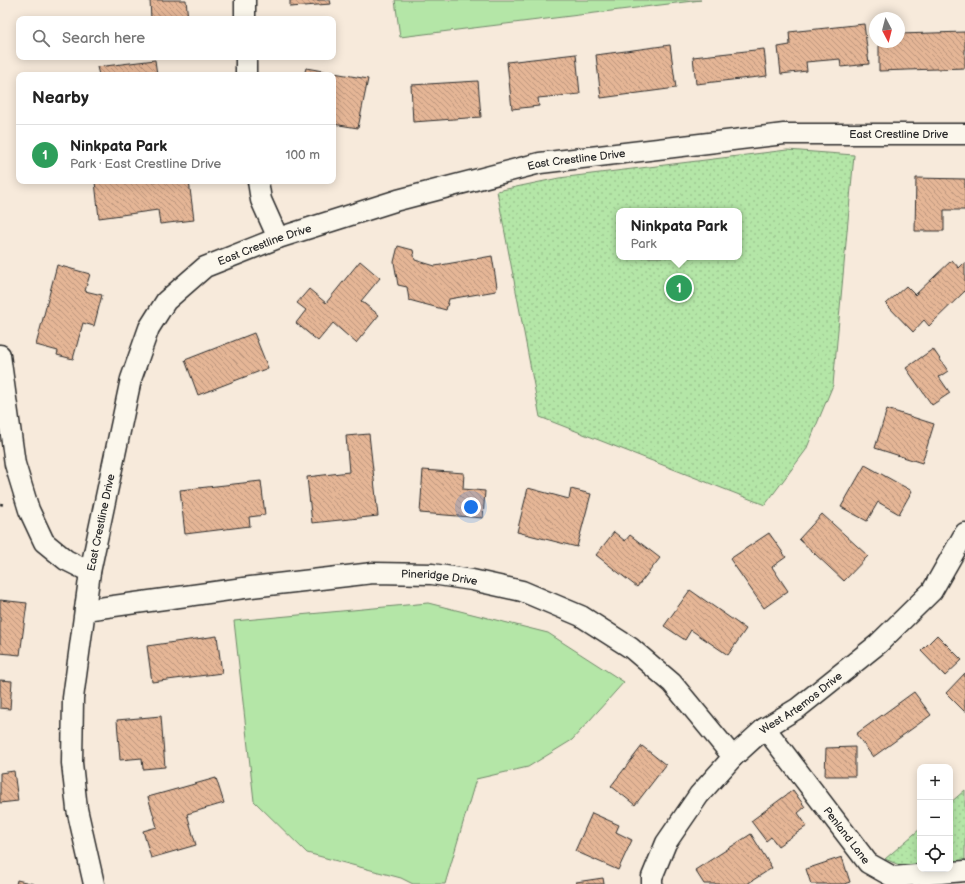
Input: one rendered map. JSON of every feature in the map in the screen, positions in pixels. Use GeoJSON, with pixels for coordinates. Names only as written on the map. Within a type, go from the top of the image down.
{"type":"FeatureCollection","features":[{"type":"Feature","properties":{"kind":"street"},"geometry":{"type":"LineString","coordinates":[[245,0],[245,16]]}},
{"type":"Feature","properties":{"kind":"street"},"geometry":{"type":"LineString","coordinates":[[246,60],[246,72]]}},
{"type":"Feature","properties":{"kind":"street","name":"East Crestline Drive"},"geometry":{"type":"LineString","coordinates":[[94,884],[77,809],[72,763],[73,698],[90,572],[131,379],[149,328],[166,301],[205,267],[278,238],[398,200],[540,163],[784,134],[965,134]]}},
{"type":"Feature","properties":{"kind":"street"},"geometry":{"type":"LineString","coordinates":[[259,184],[262,200],[278,238]]}},
{"type":"Feature","properties":{"kind":"street"},"geometry":{"type":"LineString","coordinates":[[0,355],[15,464],[29,510],[44,542],[66,560],[90,572]]}},
{"type":"Feature","properties":{"kind":"street","name":"West Artemos Drive"},"geometry":{"type":"LineString","coordinates":[[652,884],[652,877],[666,843],[699,795],[733,758],[765,728],[798,708],[878,644],[932,591],[965,533]]}},
{"type":"Feature","properties":{"kind":"street","name":"Pineridge Drive"},"geometry":{"type":"LineString","coordinates":[[85,610],[251,587],[374,573],[432,574],[472,580],[522,591],[581,616],[631,648],[672,683],[733,758]]}},
{"type":"Feature","properties":{"kind":"street","name":"Penland Lane"},"geometry":{"type":"LineString","coordinates":[[765,728],[868,864],[893,877],[965,871]]}},
{"type":"Feature","properties":{"kind":"green space"},"geometry":{"type":"Polygon","coordinates":[[[395,0],[701,0],[400,37],[395,0]]]}},
{"type":"Feature","properties":{"kind":"green space"},"geometry":{"type":"Polygon","coordinates":[[[787,150],[854,155],[833,385],[806,450],[765,505],[540,417],[497,191],[559,178],[787,150]]]}},
{"type":"Feature","properties":{"kind":"green space"},"geometry":{"type":"Polygon","coordinates":[[[428,603],[548,633],[624,682],[572,740],[528,767],[476,779],[445,884],[413,884],[401,878],[307,853],[254,801],[234,621],[428,603]]]}},
{"type":"Feature","properties":{"kind":"green space"},"geometry":{"type":"Polygon","coordinates":[[[965,790],[965,863],[953,864],[953,800],[965,790]]]}},
{"type":"Feature","properties":{"kind":"green space"},"geometry":{"type":"Polygon","coordinates":[[[917,832],[917,866],[904,867],[885,859],[917,832]]]}},
{"type":"Feature","properties":{"kind":"building"},"geometry":{"type":"Polygon","coordinates":[[[150,0],[186,0],[188,16],[151,16],[150,0]]]}},
{"type":"Feature","properties":{"kind":"building"},"geometry":{"type":"Polygon","coordinates":[[[290,0],[330,0],[331,4],[290,7],[290,0]]]}},
{"type":"Feature","properties":{"kind":"building"},"geometry":{"type":"Polygon","coordinates":[[[864,24],[869,64],[841,67],[840,59],[806,62],[807,71],[781,74],[778,47],[790,45],[789,32],[864,24]]]}},
{"type":"Feature","properties":{"kind":"building"},"geometry":{"type":"Polygon","coordinates":[[[965,32],[965,68],[879,71],[879,48],[905,48],[905,34],[965,32]]]}},
{"type":"Feature","properties":{"kind":"building"},"geometry":{"type":"Polygon","coordinates":[[[670,45],[676,88],[601,98],[596,55],[670,45]]]}},
{"type":"Feature","properties":{"kind":"building"},"geometry":{"type":"Polygon","coordinates":[[[764,49],[767,76],[696,84],[693,57],[764,49]]]}},
{"type":"Feature","properties":{"kind":"building"},"geometry":{"type":"Polygon","coordinates":[[[576,54],[580,94],[538,98],[539,106],[512,109],[507,62],[576,54]]]}},
{"type":"Feature","properties":{"kind":"building"},"geometry":{"type":"Polygon","coordinates":[[[155,60],[157,72],[98,72],[97,67],[155,60]]]}},
{"type":"Feature","properties":{"kind":"building"},"geometry":{"type":"Polygon","coordinates":[[[306,68],[329,72],[305,72],[306,68]]]}},
{"type":"Feature","properties":{"kind":"building"},"geometry":{"type":"Polygon","coordinates":[[[336,73],[368,79],[358,128],[336,124],[336,73]]]}},
{"type":"Feature","properties":{"kind":"building"},"geometry":{"type":"Polygon","coordinates":[[[478,81],[481,117],[413,122],[411,85],[478,81]]]}},
{"type":"Feature","properties":{"kind":"building"},"geometry":{"type":"Polygon","coordinates":[[[916,178],[965,179],[965,210],[944,210],[944,231],[915,231],[916,178]]]}},
{"type":"Feature","properties":{"kind":"building"},"geometry":{"type":"Polygon","coordinates":[[[95,184],[189,184],[194,220],[160,224],[158,210],[99,218],[95,184]]]}},
{"type":"Feature","properties":{"kind":"building"},"geometry":{"type":"Polygon","coordinates":[[[398,246],[413,250],[415,260],[435,266],[492,256],[497,287],[496,291],[449,299],[446,310],[409,300],[407,287],[398,285],[394,262],[398,246]]]}},
{"type":"Feature","properties":{"kind":"building"},"geometry":{"type":"Polygon","coordinates":[[[952,260],[959,268],[965,262],[965,291],[929,326],[924,320],[913,332],[886,304],[906,286],[915,295],[952,260]]]}},
{"type":"Feature","properties":{"kind":"building"},"geometry":{"type":"Polygon","coordinates":[[[360,261],[380,278],[361,301],[379,315],[356,343],[333,323],[318,341],[296,323],[306,310],[297,303],[309,289],[326,303],[360,261]]]}},
{"type":"Feature","properties":{"kind":"building"},"geometry":{"type":"Polygon","coordinates":[[[57,265],[90,274],[85,291],[102,295],[94,326],[83,323],[73,359],[57,355],[58,351],[36,345],[57,265]]]}},
{"type":"Feature","properties":{"kind":"building"},"geometry":{"type":"Polygon","coordinates":[[[254,333],[268,368],[198,395],[185,360],[254,333]]]}},
{"type":"Feature","properties":{"kind":"building"},"geometry":{"type":"Polygon","coordinates":[[[933,349],[948,371],[939,377],[950,393],[932,405],[906,368],[933,349]]]}},
{"type":"Feature","properties":{"kind":"building"},"geometry":{"type":"Polygon","coordinates":[[[887,409],[934,424],[922,463],[875,448],[887,409]]]}},
{"type":"Feature","properties":{"kind":"building"},"geometry":{"type":"Polygon","coordinates":[[[369,434],[378,516],[312,523],[307,477],[349,472],[346,436],[369,434]]]}},
{"type":"Feature","properties":{"kind":"building"},"geometry":{"type":"Polygon","coordinates":[[[865,465],[912,491],[899,514],[878,502],[867,521],[841,507],[865,465]]]}},
{"type":"Feature","properties":{"kind":"building"},"geometry":{"type":"Polygon","coordinates":[[[423,470],[464,473],[463,489],[485,491],[483,518],[420,513],[423,470]]]}},
{"type":"Feature","properties":{"kind":"building"},"geometry":{"type":"Polygon","coordinates":[[[261,481],[265,515],[249,517],[250,526],[185,534],[180,490],[261,481]]]}},
{"type":"Feature","properties":{"kind":"building"},"geometry":{"type":"Polygon","coordinates":[[[528,488],[569,499],[571,489],[591,494],[577,547],[517,532],[528,488]]]}},
{"type":"Feature","properties":{"kind":"building"},"geometry":{"type":"Polygon","coordinates":[[[822,514],[868,556],[844,581],[799,539],[822,514]]]}},
{"type":"Feature","properties":{"kind":"building"},"geometry":{"type":"Polygon","coordinates":[[[614,532],[625,541],[630,535],[660,558],[637,587],[596,555],[614,532]]]}},
{"type":"Feature","properties":{"kind":"building"},"geometry":{"type":"Polygon","coordinates":[[[769,533],[786,557],[772,567],[788,591],[764,608],[730,559],[769,533]]]}},
{"type":"Feature","properties":{"kind":"building"},"geometry":{"type":"Polygon","coordinates":[[[690,590],[746,629],[728,655],[691,630],[685,640],[664,626],[690,590]]]}},
{"type":"Feature","properties":{"kind":"building"},"geometry":{"type":"Polygon","coordinates":[[[0,600],[27,603],[20,655],[0,653],[0,600]]]}},
{"type":"Feature","properties":{"kind":"building"},"geometry":{"type":"Polygon","coordinates":[[[937,635],[962,660],[945,676],[921,651],[937,635]]]}},
{"type":"Feature","properties":{"kind":"building"},"geometry":{"type":"Polygon","coordinates":[[[217,636],[222,673],[152,682],[147,646],[217,636]]]}},
{"type":"Feature","properties":{"kind":"building"},"geometry":{"type":"Polygon","coordinates":[[[965,673],[965,712],[946,693],[965,673]]]}},
{"type":"Feature","properties":{"kind":"building"},"geometry":{"type":"Polygon","coordinates":[[[0,680],[12,681],[10,709],[0,708],[0,680]]]}},
{"type":"Feature","properties":{"kind":"building"},"geometry":{"type":"Polygon","coordinates":[[[914,692],[931,715],[873,757],[856,734],[914,692]]]}},
{"type":"Feature","properties":{"kind":"building"},"geometry":{"type":"Polygon","coordinates":[[[161,716],[165,767],[143,769],[142,758],[120,760],[117,720],[161,716]]]}},
{"type":"Feature","properties":{"kind":"building"},"geometry":{"type":"Polygon","coordinates":[[[642,746],[666,765],[635,805],[611,786],[642,746]]]}},
{"type":"Feature","properties":{"kind":"building"},"geometry":{"type":"Polygon","coordinates":[[[855,747],[855,776],[825,776],[826,748],[855,747]]]}},
{"type":"Feature","properties":{"kind":"building"},"geometry":{"type":"Polygon","coordinates":[[[14,771],[18,801],[0,803],[0,773],[14,771]]]}},
{"type":"Feature","properties":{"kind":"building"},"geometry":{"type":"Polygon","coordinates":[[[216,778],[224,803],[187,814],[196,845],[151,858],[143,831],[157,827],[148,797],[216,778]]]}},
{"type":"Feature","properties":{"kind":"building"},"geometry":{"type":"Polygon","coordinates":[[[793,790],[805,807],[798,813],[807,826],[778,846],[771,837],[766,841],[751,821],[793,790]]]}},
{"type":"Feature","properties":{"kind":"building"},"geometry":{"type":"Polygon","coordinates":[[[592,813],[619,825],[616,832],[632,840],[618,870],[575,851],[592,813]]]}},
{"type":"Feature","properties":{"kind":"building"},"geometry":{"type":"Polygon","coordinates":[[[751,834],[772,868],[747,884],[704,884],[695,870],[751,834]]]}},
{"type":"Feature","properties":{"kind":"building"},"geometry":{"type":"Polygon","coordinates":[[[842,857],[850,882],[844,884],[811,884],[806,869],[842,857]]]}},
{"type":"Feature","properties":{"kind":"building"},"geometry":{"type":"Polygon","coordinates":[[[603,878],[604,884],[576,884],[576,882],[603,878]]]}},
{"type":"Feature","properties":{"kind":"building"},"geometry":{"type":"Polygon","coordinates":[[[17,880],[34,884],[16,884],[17,880]]]}},
{"type":"Feature","properties":{"kind":"place","name":"Ninkpata Park"},"geometry":{"type":"Point","coordinates":[679,288]}}]}
